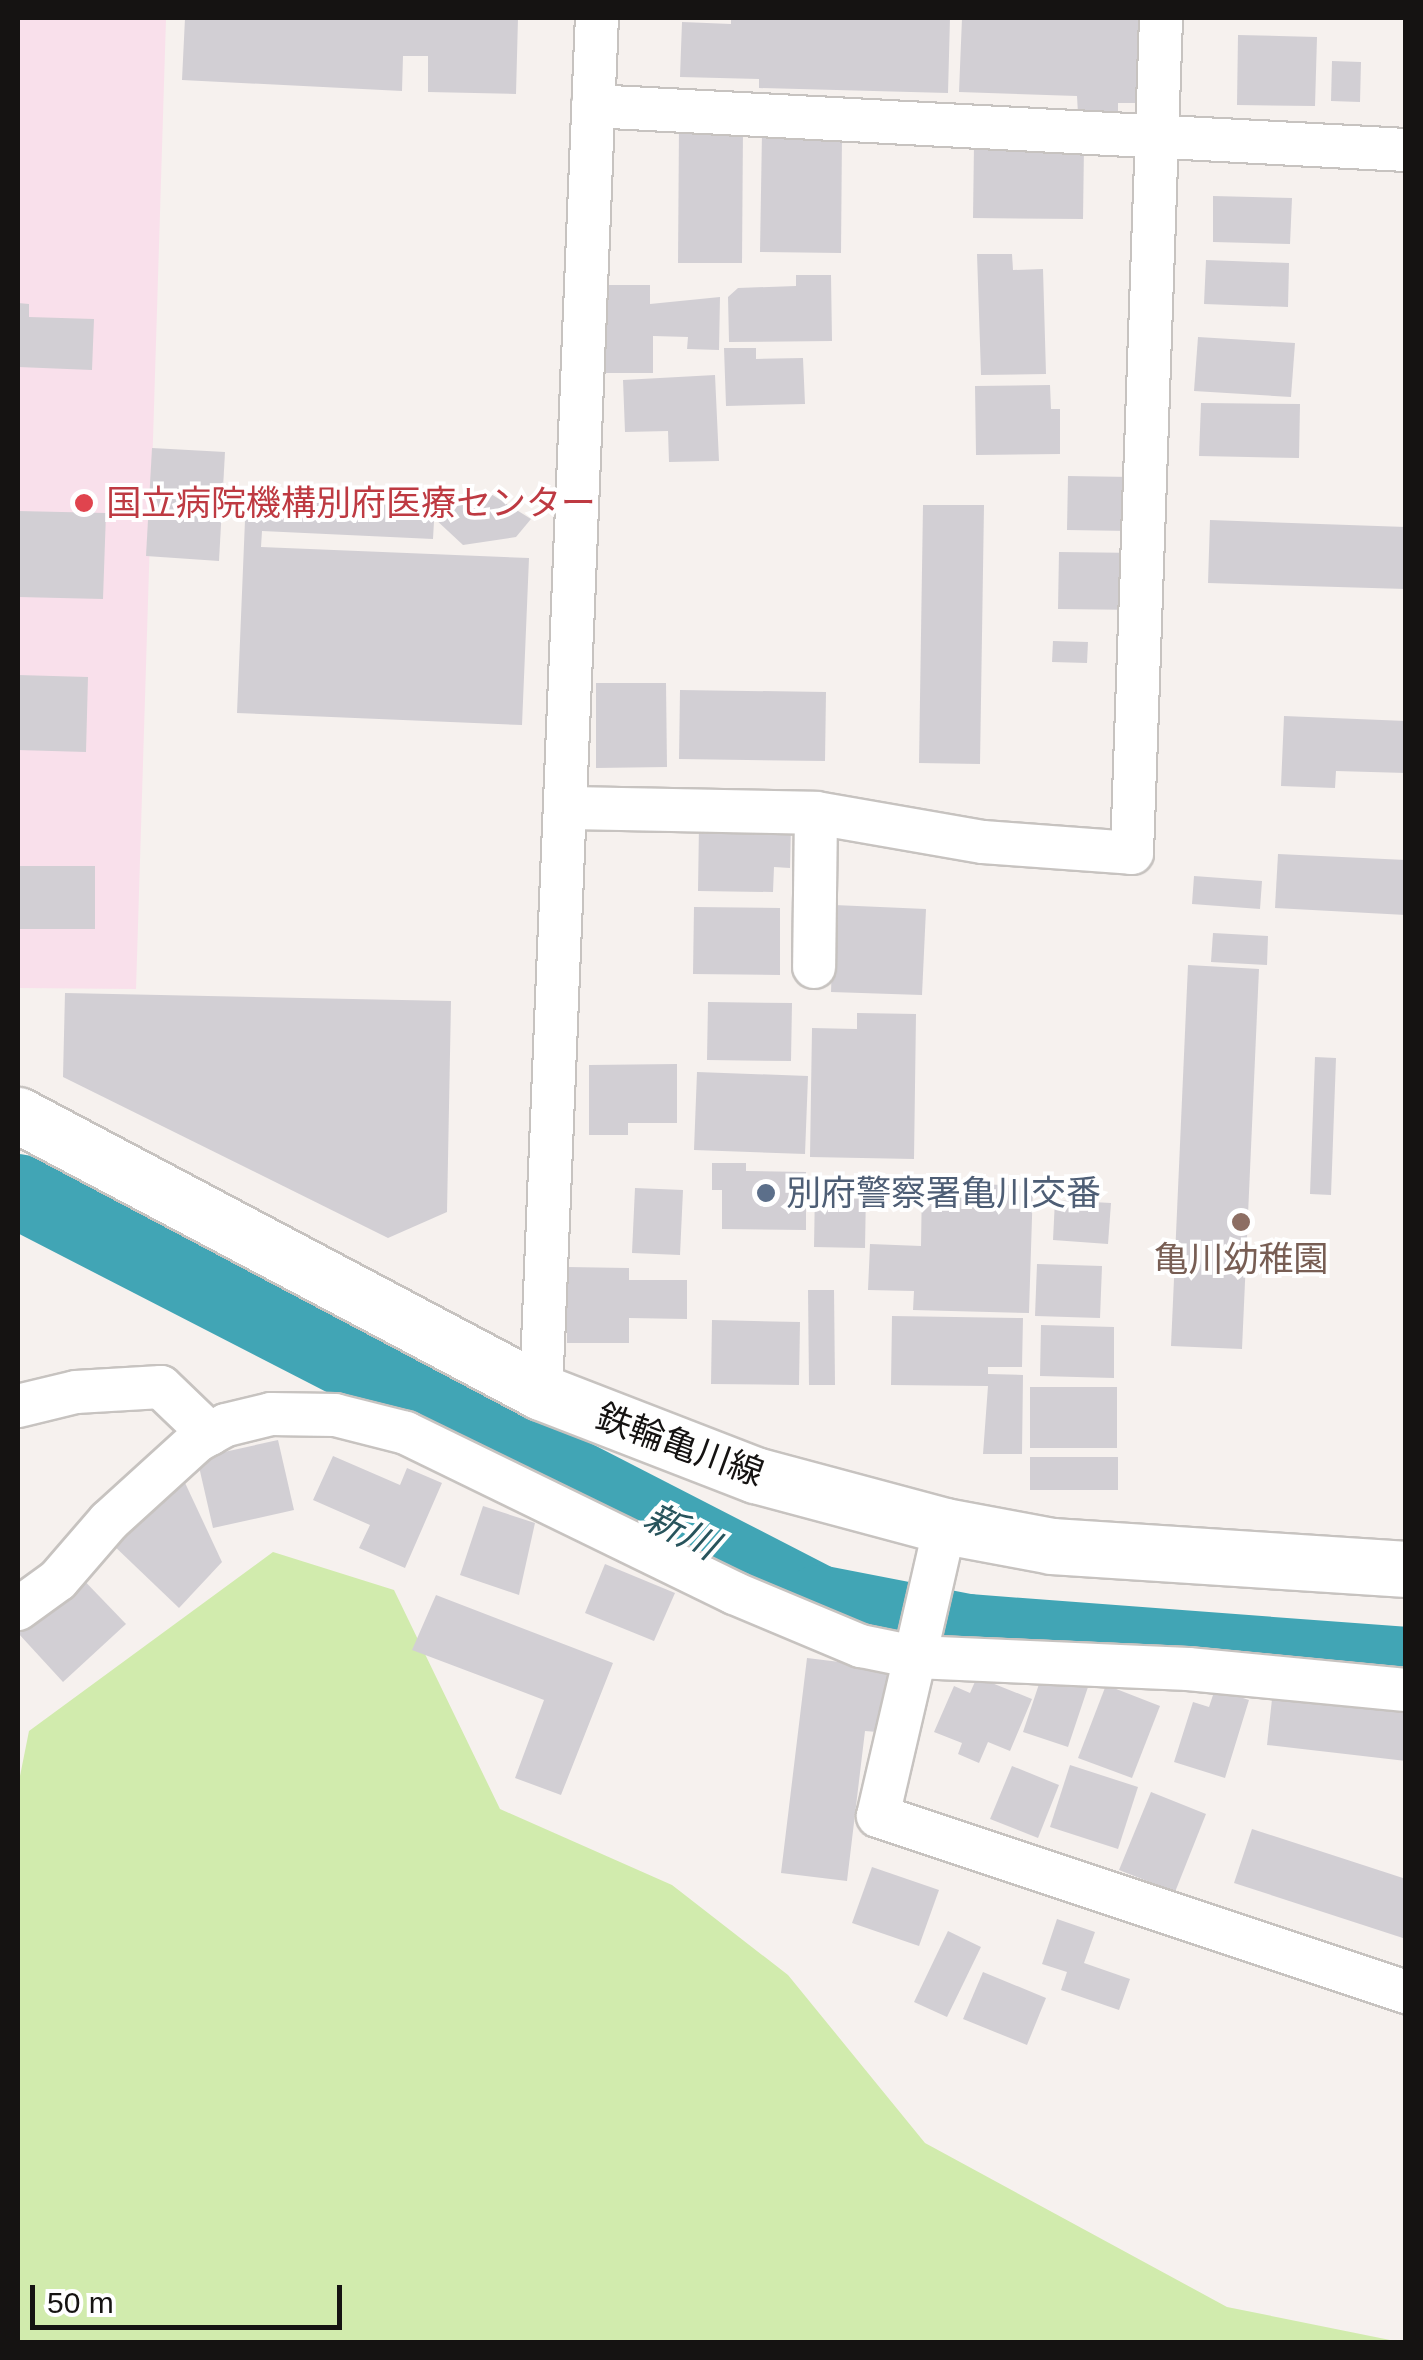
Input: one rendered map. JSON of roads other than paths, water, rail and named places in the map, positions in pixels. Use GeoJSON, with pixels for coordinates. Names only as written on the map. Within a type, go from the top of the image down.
{"type":"FeatureCollection","features":[{"type":"Feature","properties":{"kind":"main road","name":"鉄輪亀川線"},"geometry":{"type":"LineString","coordinates":[[18,1115],[541,1392],[755,1475],[945,1526],[1165,1557],[1406,1568]]}},
{"type":"Feature","properties":{"kind":"street"},"geometry":{"type":"LineString","coordinates":[[541,1392],[597,18]]}},
{"type":"Feature","properties":{"kind":"street"},"geometry":{"type":"LineString","coordinates":[[566,808],[816,813],[982,842],[1132,854],[1160,18]]}},
{"type":"Feature","properties":{"kind":"street"},"geometry":{"type":"LineString","coordinates":[[594,106],[1406,150]]}},
{"type":"Feature","properties":{"kind":"street"},"geometry":{"type":"LineString","coordinates":[[814,968],[816,813]]}},
{"type":"Feature","properties":{"kind":"street"},"geometry":{"type":"LineString","coordinates":[[18,1406],[76,1392],[161,1387],[210,1434]]}},
{"type":"Feature","properties":{"kind":"street"},"geometry":{"type":"LineString","coordinates":[[18,1609],[58,1580],[170,1462],[210,1434],[271,1414],[335,1415],[406,1433],[734,1593],[861,1646],[915,1657],[1188,1669],[1406,1690]]}},
{"type":"Feature","properties":{"kind":"street"},"geometry":{"type":"LineString","coordinates":[[945,1526],[878,1816],[1406,1992]]}},
{"type":"Feature","properties":{"kind":"waterway","name":"新川"},"geometry":{"type":"LineString","coordinates":[[18,1191],[818,1602],[967,1631],[1406,1664]]}},
{"type":"Feature","properties":{"kind":"place","name":"国立病院機構別府医療センター"},"geometry":{"type":"Point","coordinates":[84,503]}},
{"type":"Feature","properties":{"kind":"place","name":"別府警察署亀川交番"},"geometry":{"type":"Point","coordinates":[766,1193]}},
{"type":"Feature","properties":{"kind":"place","name":"亀川幼稚園"},"geometry":{"type":"Point","coordinates":[1241,1222]}}]}
